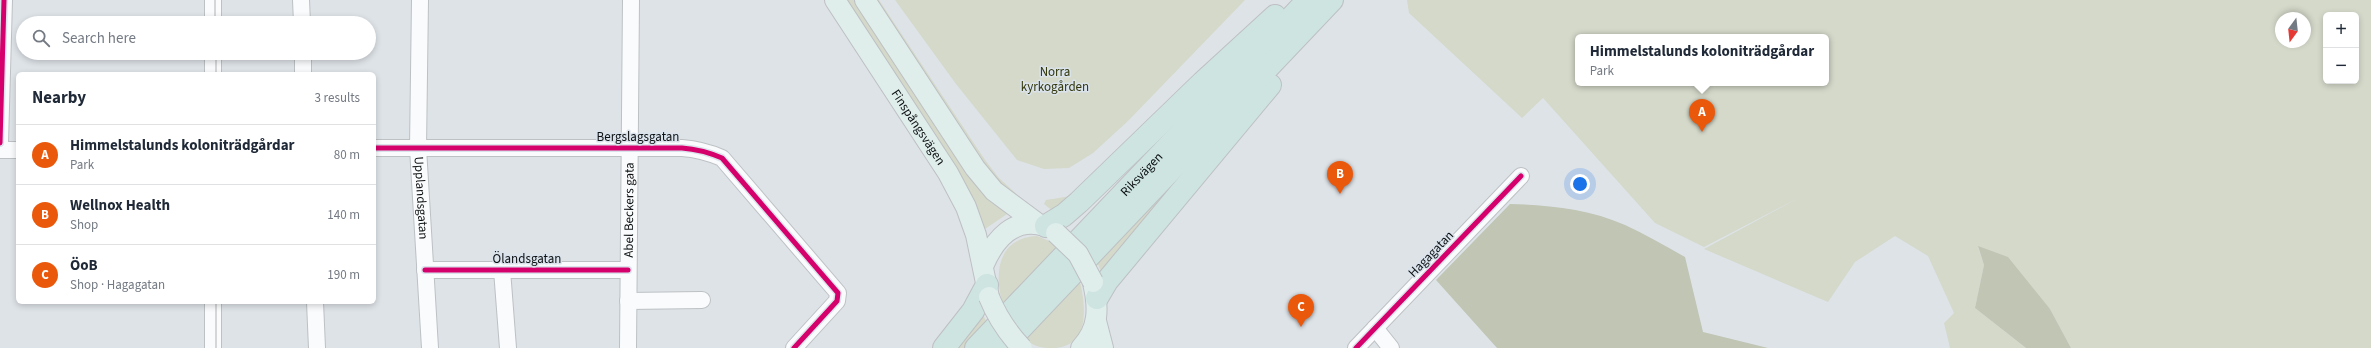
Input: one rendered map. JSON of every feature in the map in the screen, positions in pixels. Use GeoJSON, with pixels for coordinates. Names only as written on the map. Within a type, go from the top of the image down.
{"type":"FeatureCollection","features":[{"type":"Feature","properties":{"kind":"highway"},"geometry":{"type":"LineString","coordinates":[[1046,228],[1079,202],[1203,82],[1294,0]]}},
{"type":"Feature","properties":{"kind":"highway","name":"Riksvägen"},"geometry":{"type":"LineString","coordinates":[[976,348],[1308,0]]}},
{"type":"Feature","properties":{"kind":"highway","name":"Riksvägen"},"geometry":{"type":"LineString","coordinates":[[1002,348],[1332,0]]}},
{"type":"Feature","properties":{"kind":"highway"},"geometry":{"type":"LineString","coordinates":[[1095,290],[1107,281],[1340,0]]}},
{"type":"Feature","properties":{"kind":"highway"},"geometry":{"type":"LineString","coordinates":[[944,348],[973,311],[986,282]]}},
{"type":"Feature","properties":{"kind":"main road","name":"Finspångsvägen"},"geometry":{"type":"LineString","coordinates":[[835,0],[948,173],[966,208],[976,235],[986,282],[995,314],[1007,332],[1022,348]]}},
{"type":"Feature","properties":{"kind":"main road","name":"Finspångsvägen"},"geometry":{"type":"LineString","coordinates":[[865,0],[975,168],[994,190],[1046,228],[1078,254],[1095,290]]}},
{"type":"Feature","properties":{"kind":"main road"},"geometry":{"type":"LineString","coordinates":[[986,282],[991,247],[1003,233],[1018,226],[1046,228]]}},
{"type":"Feature","properties":{"kind":"main road"},"geometry":{"type":"LineString","coordinates":[[1095,290],[1096,321],[1103,348]]}},
{"type":"Feature","properties":{"kind":"main road"},"geometry":{"type":"LineString","coordinates":[[1081,348],[1088,340],[1096,321]]}},
{"type":"Feature","properties":{"kind":"street"},"geometry":{"type":"LineString","coordinates":[[0,143],[4,0]]}},
{"type":"Feature","properties":{"kind":"street"},"geometry":{"type":"LineString","coordinates":[[212,0],[213,16]]}},
{"type":"Feature","properties":{"kind":"street"},"geometry":{"type":"LineString","coordinates":[[301,0],[302,16]]}},
{"type":"Feature","properties":{"kind":"street","name":"Upplandsgatan"},"geometry":{"type":"LineString","coordinates":[[420,0],[418,148],[430,348]]}},
{"type":"Feature","properties":{"kind":"street","name":"Abel Beckers gata"},"geometry":{"type":"LineString","coordinates":[[628,348],[630,0]]}},
{"type":"Feature","properties":{"kind":"street"},"geometry":{"type":"LineString","coordinates":[[213,60],[213,72]]}},
{"type":"Feature","properties":{"kind":"street"},"geometry":{"type":"LineString","coordinates":[[303,60],[303,72]]}},
{"type":"Feature","properties":{"kind":"street","name":"Bergslagsgatan"},"geometry":{"type":"LineString","coordinates":[[376,148],[696,149],[722,158],[838,293],[837,301],[794,348]]}},
{"type":"Feature","properties":{"kind":"street"},"geometry":{"type":"LineString","coordinates":[[0,150],[16,150]]}},
{"type":"Feature","properties":{"kind":"street","name":"Hagagatan"},"geometry":{"type":"LineString","coordinates":[[1356,348],[1522,176]]}},
{"type":"Feature","properties":{"kind":"street","name":"Ölandsgatan"},"geometry":{"type":"LineString","coordinates":[[425,270],[628,270]]}},
{"type":"Feature","properties":{"kind":"street"},"geometry":{"type":"LineString","coordinates":[[502,270],[508,348]]}},
{"type":"Feature","properties":{"kind":"street"},"geometry":{"type":"LineString","coordinates":[[628,301],[702,300]]}},
{"type":"Feature","properties":{"kind":"street"},"geometry":{"type":"LineString","coordinates":[[213,304],[213,348]]}},
{"type":"Feature","properties":{"kind":"street"},"geometry":{"type":"LineString","coordinates":[[314,304],[318,348]]}},
{"type":"Feature","properties":{"kind":"street"},"geometry":{"type":"LineString","coordinates":[[1375,328],[1391,348]]}},
{"type":"Feature","properties":{"kind":"green space"},"geometry":{"type":"Polygon","coordinates":[[[844,0],[859,0],[1010,212],[982,231],[844,0]]]}},
{"type":"Feature","properties":{"kind":"green space"},"geometry":{"type":"Polygon","coordinates":[[[874,0],[879,0],[985,160],[999,178],[1024,201],[1022,204],[992,177],[874,0]]]}},
{"type":"Feature","properties":{"kind":"green space","name":"Norra kyrkogården"},"geometry":{"type":"Polygon","coordinates":[[[895,0],[1245,0],[1128,121],[1093,153],[1069,168],[1044,169],[1017,160],[956,84],[895,0]]]}},
{"type":"Feature","properties":{"kind":"green space"},"geometry":{"type":"Polygon","coordinates":[[[1407,0],[2371,0],[2371,348],[2071,348],[2050,309],[1978,247],[1984,265],[1975,308],[2026,348],[1950,348],[1944,323],[1954,313],[1928,256],[1895,236],[1855,262],[1828,302],[1704,249],[1802,196],[1704,247],[1655,223],[1543,98],[1522,118],[1409,13],[1407,0]]]}},
{"type":"Feature","properties":{"kind":"green space"},"geometry":{"type":"Polygon","coordinates":[[[1295,48],[1103,276],[1096,260],[1295,48]]]}},
{"type":"Feature","properties":{"kind":"green space"},"geometry":{"type":"Polygon","coordinates":[[[1071,196],[1054,212],[1044,204],[1046,200],[1071,196]]]}},
{"type":"Feature","properties":{"kind":"green space"},"geometry":{"type":"Polygon","coordinates":[[[1510,204],[1539,205],[1597,215],[1625,225],[1662,244],[1685,257],[1703,332],[1768,348],[1497,348],[1436,280],[1510,204]]]}},
{"type":"Feature","properties":{"kind":"green space"},"geometry":{"type":"Polygon","coordinates":[[[1037,236],[1054,243],[1062,251],[1005,310],[999,286],[999,273],[1005,252],[1013,244],[1023,238],[1037,236]]]}},
{"type":"Feature","properties":{"kind":"green space"},"geometry":{"type":"Polygon","coordinates":[[[1978,246],[2008,257],[2050,309],[2071,348],[2026,348],[1975,308],[1984,265],[1978,246]]]}},
{"type":"Feature","properties":{"kind":"green space"},"geometry":{"type":"Polygon","coordinates":[[[1079,278],[1084,312],[1080,333],[1074,341],[1065,346],[1043,348],[1029,342],[1022,336],[1079,278]]]}},
{"type":"Feature","properties":{"kind":"green space"},"geometry":{"type":"Polygon","coordinates":[[[981,311],[989,327],[968,348],[949,348],[981,311]]]}},
{"type":"Feature","properties":{"kind":"tram line"},"geometry":{"type":"LineString","coordinates":[[215,0],[215,16]]}},
{"type":"Feature","properties":{"kind":"tram line"},"geometry":{"type":"LineString","coordinates":[[216,60],[216,72]]}},
{"type":"Feature","properties":{"kind":"tram line"},"geometry":{"type":"LineString","coordinates":[[216,304],[216,348]]}},
{"type":"Feature","properties":{"kind":"cycle path"},"geometry":{"type":"LineString","coordinates":[[0,143],[4,0]]}},
{"type":"Feature","properties":{"kind":"cycle path"},"geometry":{"type":"LineString","coordinates":[[376,148],[682,148],[702,151],[722,158],[838,293],[837,301],[794,348]]}},
{"type":"Feature","properties":{"kind":"cycle path"},"geometry":{"type":"LineString","coordinates":[[1356,348],[1521,176]]}},
{"type":"Feature","properties":{"kind":"cycle path"},"geometry":{"type":"LineString","coordinates":[[425,270],[628,270]]}},
{"type":"Feature","properties":{"kind":"place","name":"Himmelstalunds koloniträdgårdar"},"geometry":{"type":"Point","coordinates":[1702,132]}},
{"type":"Feature","properties":{"kind":"place","name":"Wellnox Health"},"geometry":{"type":"Point","coordinates":[1340,194]}},
{"type":"Feature","properties":{"kind":"place","name":"ÖoB"},"geometry":{"type":"Point","coordinates":[1301,327]}}]}
